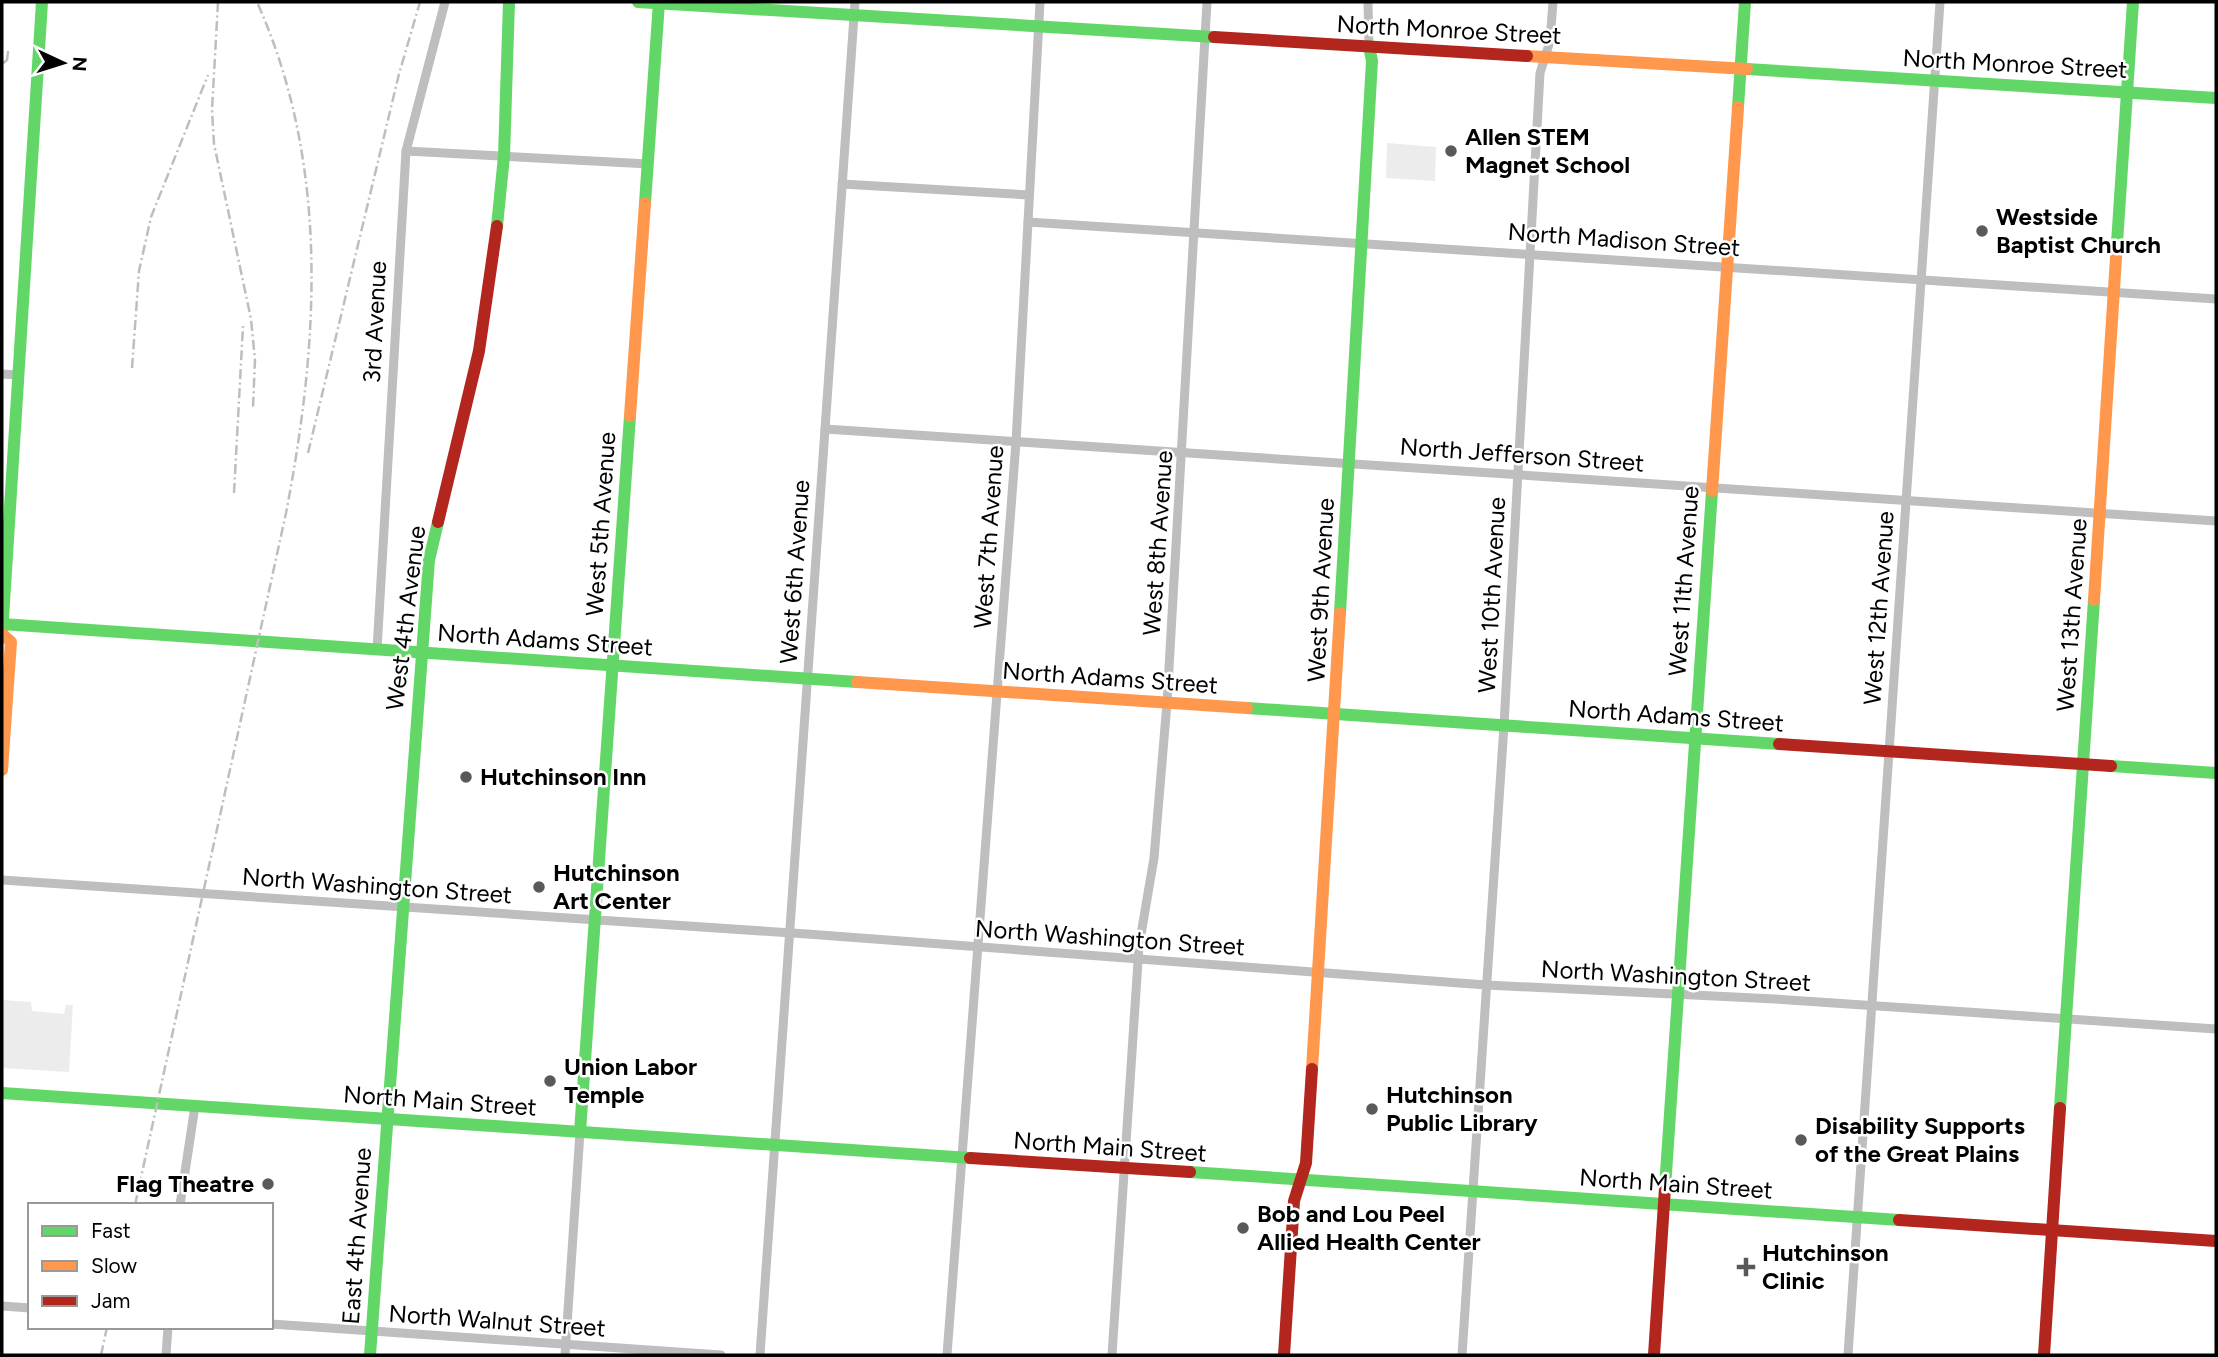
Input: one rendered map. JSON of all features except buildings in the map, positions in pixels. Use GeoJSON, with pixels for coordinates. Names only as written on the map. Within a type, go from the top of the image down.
{"type":"FeatureCollection","features":[{"type":"Feature","properties":{"kind":"street"},"geometry":{"type":"LineString","coordinates":[[2,770],[11,642],[2,629],[42,2]]}},
{"type":"Feature","properties":{"kind":"street","name":"3rd Avenue"},"geometry":{"type":"LineString","coordinates":[[377,650],[406,151],[445,2]]}},
{"type":"Feature","properties":{"kind":"street","name":"North Monroe Street"},"geometry":{"type":"LineString","coordinates":[[638,2],[854,8],[1039,26],[2216,98]]}},
{"type":"Feature","properties":{"kind":"street","name":"West 5th Avenue"},"geometry":{"type":"LineString","coordinates":[[580,1132],[659,2]]}},
{"type":"Feature","properties":{"kind":"street","name":"West 7th Avenue"},"geometry":{"type":"LineString","coordinates":[[947,1355],[1016,442],[1040,2]]}},
{"type":"Feature","properties":{"kind":"street","name":"West 8th Avenue"},"geometry":{"type":"LineString","coordinates":[[1112,1355],[1138,959],[1154,858],[1167,703],[1208,2]]}},
{"type":"Feature","properties":{"kind":"street","name":"West 9th Avenue"},"geometry":{"type":"LineString","coordinates":[[1284,1355],[1294,1201],[1306,1163],[1336,714],[1372,61],[1368,2]]}},
{"type":"Feature","properties":{"kind":"street","name":"West 10th Avenue"},"geometry":{"type":"LineString","coordinates":[[1462,1355],[1504,725],[1540,73],[1550,41],[1552,2]]}},
{"type":"Feature","properties":{"kind":"street","name":"West 11th Avenue"},"geometry":{"type":"LineString","coordinates":[[1654,1355],[1745,2]]}},
{"type":"Feature","properties":{"kind":"street","name":"West 12th Avenue"},"geometry":{"type":"LineString","coordinates":[[1848,1355],[1940,2]]}},
{"type":"Feature","properties":{"kind":"street","name":"West 13th Avenue"},"geometry":{"type":"LineString","coordinates":[[2043,1355],[2133,2]]}},
{"type":"Feature","properties":{"kind":"street","name":"West 4th Avenue"},"geometry":{"type":"LineString","coordinates":[[385,1119],[429,559],[480,351],[494,258],[504,156],[509,6]]}},
{"type":"Feature","properties":{"kind":"street","name":"West 6th Avenue"},"geometry":{"type":"LineString","coordinates":[[760,1355],[854,8]]}},
{"type":"Feature","properties":{"kind":"street"},"geometry":{"type":"LineString","coordinates":[[406,151],[649,164]]}},
{"type":"Feature","properties":{"kind":"street"},"geometry":{"type":"LineString","coordinates":[[842,184],[1029,195]]}},
{"type":"Feature","properties":{"kind":"street","name":"North Madison Street"},"geometry":{"type":"LineString","coordinates":[[1028,222],[1194,230],[2216,299]]}},
{"type":"Feature","properties":{"kind":"street"},"geometry":{"type":"LineString","coordinates":[[2,374],[18,375]]}},
{"type":"Feature","properties":{"kind":"street","name":"North Jefferson Street"},"geometry":{"type":"LineString","coordinates":[[825,429],[2216,521]]}},
{"type":"Feature","properties":{"kind":"street","name":"North Adams Street"},"geometry":{"type":"LineString","coordinates":[[2,629],[612,665],[2216,773]]}},
{"type":"Feature","properties":{"kind":"street","name":"North Washington Street"},"geometry":{"type":"LineString","coordinates":[[2,880],[789,933],[1486,985],[1871,1006],[2216,1029]]}},
{"type":"Feature","properties":{"kind":"street","name":"North Main Street"},"geometry":{"type":"LineString","coordinates":[[2,1093],[2216,1241]]}},
{"type":"Feature","properties":{"kind":"street"},"geometry":{"type":"LineString","coordinates":[[180,1203],[195,1106]]}},
{"type":"Feature","properties":{"kind":"street","name":"East 4th Avenue"},"geometry":{"type":"LineString","coordinates":[[370,1355],[385,1119]]}},
{"type":"Feature","properties":{"kind":"street"},"geometry":{"type":"LineString","coordinates":[[565,1355],[580,1132]]}},
{"type":"Feature","properties":{"kind":"street"},"geometry":{"type":"LineString","coordinates":[[2,1306],[28,1308]]}},
{"type":"Feature","properties":{"kind":"street","name":"North Walnut Street"},"geometry":{"type":"LineString","coordinates":[[273,1324],[721,1355]]}},
{"type":"Feature","properties":{"kind":"street"},"geometry":{"type":"LineString","coordinates":[[166,1355],[168,1329]]}},
{"type":"Feature","properties":{"kind":"shaded area"},"geometry":{"type":"Polygon","coordinates":[[[1387,143],[1436,147],[1435,181],[1386,178],[1387,143]]]}},
{"type":"Feature","properties":{"kind":"shaded area"},"geometry":{"type":"Polygon","coordinates":[[[3,1000],[31,1002],[32,1011],[64,1014],[66,1005],[73,1005],[69,1072],[2,1068],[3,1000]]]}},
{"type":"Feature","properties":{"kind":"waterway"},"geometry":{"type":"LineString","coordinates":[[2,64],[7,60],[8,52]]}},
{"type":"Feature","properties":{"kind":"railway"},"geometry":{"type":"LineString","coordinates":[[218,2],[212,110],[214,144],[251,319],[255,360],[253,407]]}},
{"type":"Feature","properties":{"kind":"railway"},"geometry":{"type":"LineString","coordinates":[[135,1203],[286,513],[306,384],[311,319],[307,190],[297,127],[281,64],[257,2]]}},
{"type":"Feature","properties":{"kind":"railway"},"geometry":{"type":"LineString","coordinates":[[308,453],[399,74],[420,2]]}},
{"type":"Feature","properties":{"kind":"railway"},"geometry":{"type":"LineString","coordinates":[[132,368],[139,271],[151,217],[208,75]]}},
{"type":"Feature","properties":{"kind":"railway"},"geometry":{"type":"LineString","coordinates":[[234,493],[243,326]]}},
{"type":"Feature","properties":{"kind":"railway"},"geometry":{"type":"LineString","coordinates":[[101,1355],[107,1329]]}},
{"type":"Feature","properties":{"kind":"traffic: fast"},"geometry":{"type":"LineString","coordinates":[[2,634],[42,2]]}},
{"type":"Feature","properties":{"kind":"traffic: fast"},"geometry":{"type":"LineString","coordinates":[[497,226],[504,156],[509,2]]}},
{"type":"Feature","properties":{"kind":"traffic: fast"},"geometry":{"type":"LineString","coordinates":[[638,2],[1214,37]]}},
{"type":"Feature","properties":{"kind":"traffic: fast"},"geometry":{"type":"LineString","coordinates":[[645,203],[659,2]]}},
{"type":"Feature","properties":{"kind":"traffic: fast"},"geometry":{"type":"LineString","coordinates":[[1738,107],[1745,2]]}},
{"type":"Feature","properties":{"kind":"traffic: fast"},"geometry":{"type":"LineString","coordinates":[[2116,258],[2133,2]]}},
{"type":"Feature","properties":{"kind":"traffic: fast"},"geometry":{"type":"LineString","coordinates":[[1340,613],[1372,61],[1369,46]]}},
{"type":"Feature","properties":{"kind":"traffic: fast"},"geometry":{"type":"LineString","coordinates":[[1747,69],[2216,98]]}},
{"type":"Feature","properties":{"kind":"traffic: fast"},"geometry":{"type":"LineString","coordinates":[[580,1132],[630,416]]}},
{"type":"Feature","properties":{"kind":"traffic: fast"},"geometry":{"type":"LineString","coordinates":[[1665,1188],[1712,491]]}},
{"type":"Feature","properties":{"kind":"traffic: fast"},"geometry":{"type":"LineString","coordinates":[[370,1355],[429,560],[438,522]]}},
{"type":"Feature","properties":{"kind":"traffic: fast"},"geometry":{"type":"LineString","coordinates":[[2060,1108],[2094,600]]}},
{"type":"Feature","properties":{"kind":"traffic: fast"},"geometry":{"type":"LineString","coordinates":[[2,624],[857,682]]}},
{"type":"Feature","properties":{"kind":"traffic: fast"},"geometry":{"type":"LineString","coordinates":[[1247,708],[1779,744]]}},
{"type":"Feature","properties":{"kind":"traffic: fast"},"geometry":{"type":"LineString","coordinates":[[2111,766],[2216,773]]}},
{"type":"Feature","properties":{"kind":"traffic: fast"},"geometry":{"type":"LineString","coordinates":[[2,1093],[970,1158]]}},
{"type":"Feature","properties":{"kind":"traffic: fast"},"geometry":{"type":"LineString","coordinates":[[1190,1172],[1899,1220]]}},
{"type":"Feature","properties":{"kind":"traffic: slow"},"geometry":{"type":"LineString","coordinates":[[1527,56],[1747,69]]}},
{"type":"Feature","properties":{"kind":"traffic: slow"},"geometry":{"type":"LineString","coordinates":[[1712,491],[1738,107]]}},
{"type":"Feature","properties":{"kind":"traffic: slow"},"geometry":{"type":"LineString","coordinates":[[630,416],[645,203]]}},
{"type":"Feature","properties":{"kind":"traffic: slow"},"geometry":{"type":"LineString","coordinates":[[2094,600],[2116,258]]}},
{"type":"Feature","properties":{"kind":"traffic: slow"},"geometry":{"type":"LineString","coordinates":[[1312,1069],[1340,613]]}},
{"type":"Feature","properties":{"kind":"traffic: slow"},"geometry":{"type":"LineString","coordinates":[[2,634],[11,642],[2,770]]}},
{"type":"Feature","properties":{"kind":"traffic: slow"},"geometry":{"type":"LineString","coordinates":[[857,682],[1247,708]]}},
{"type":"Feature","properties":{"kind":"traffic: jam"},"geometry":{"type":"LineString","coordinates":[[1214,37],[1527,56]]}},
{"type":"Feature","properties":{"kind":"traffic: jam"},"geometry":{"type":"LineString","coordinates":[[438,522],[479,351],[497,226]]}},
{"type":"Feature","properties":{"kind":"traffic: jam"},"geometry":{"type":"LineString","coordinates":[[1779,744],[2111,766]]}},
{"type":"Feature","properties":{"kind":"traffic: jam"},"geometry":{"type":"LineString","coordinates":[[1284,1355],[1294,1201],[1306,1163],[1312,1069]]}},
{"type":"Feature","properties":{"kind":"traffic: jam"},"geometry":{"type":"LineString","coordinates":[[2044,1355],[2060,1108]]}},
{"type":"Feature","properties":{"kind":"traffic: jam"},"geometry":{"type":"LineString","coordinates":[[970,1158],[1190,1172]]}},
{"type":"Feature","properties":{"kind":"traffic: jam"},"geometry":{"type":"LineString","coordinates":[[1654,1355],[1665,1188]]}},
{"type":"Feature","properties":{"kind":"traffic: jam"},"geometry":{"type":"LineString","coordinates":[[1899,1220],[2216,1241]]}},
{"type":"Feature","properties":{"kind":"place","name":"Allen STEM Magnet School"},"geometry":{"type":"Point","coordinates":[1451,151]}},
{"type":"Feature","properties":{"kind":"place","name":"Westside Baptist Church"},"geometry":{"type":"Point","coordinates":[1982,231]}},
{"type":"Feature","properties":{"kind":"place","name":"Hutchinson Inn"},"geometry":{"type":"Point","coordinates":[466,777]}},
{"type":"Feature","properties":{"kind":"place","name":"Hutchinson Art Center"},"geometry":{"type":"Point","coordinates":[539,887]}},
{"type":"Feature","properties":{"kind":"place","name":"Union Labor Temple"},"geometry":{"type":"Point","coordinates":[550,1081]}},
{"type":"Feature","properties":{"kind":"place","name":"Hutchinson Public Library"},"geometry":{"type":"Point","coordinates":[1372,1109]}},
{"type":"Feature","properties":{"kind":"place","name":"Disability Supports of the Great Plains"},"geometry":{"type":"Point","coordinates":[1801,1140]}},
{"type":"Feature","properties":{"kind":"place","name":"Flag Theatre"},"geometry":{"type":"Point","coordinates":[268,1184]}},
{"type":"Feature","properties":{"kind":"place","name":"Bob and Lou Peel Allied Health Center"},"geometry":{"type":"Point","coordinates":[1243,1228]}},
{"type":"Feature","properties":{"kind":"place","name":"Hutchinson Clinic"},"geometry":{"type":"Point","coordinates":[1746,1267]}}]}
